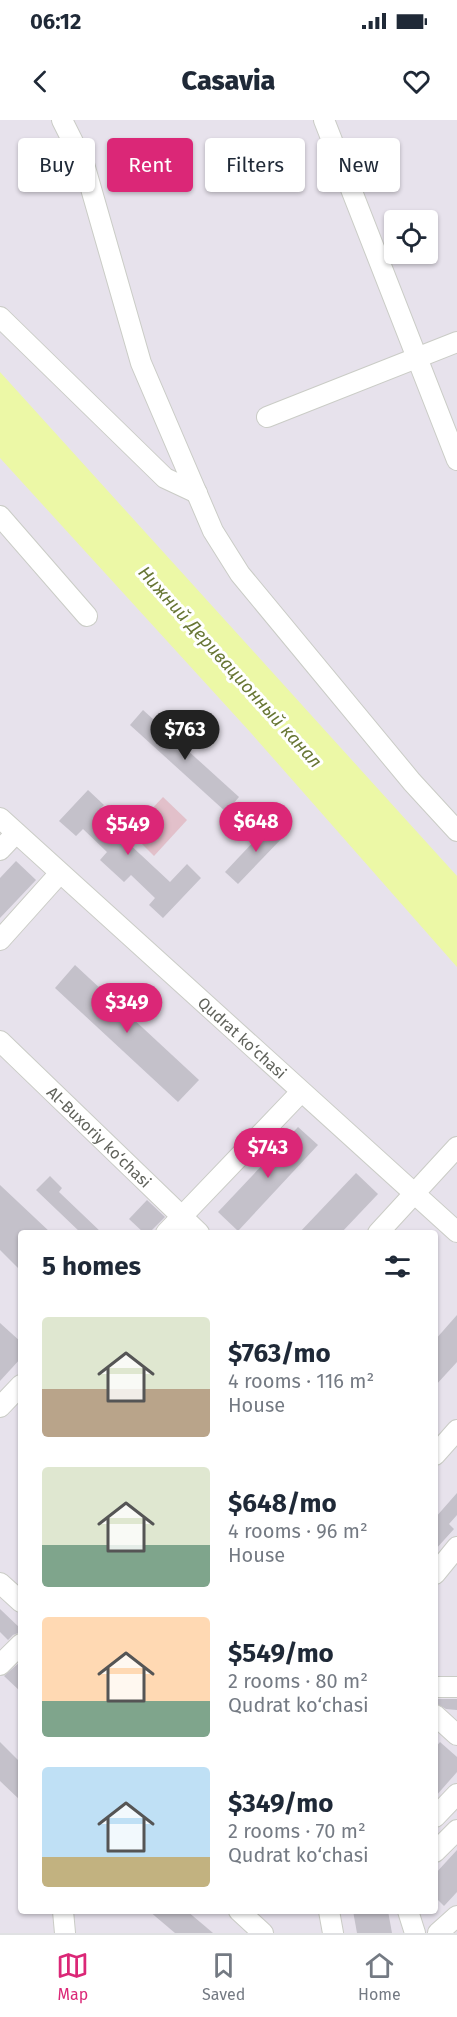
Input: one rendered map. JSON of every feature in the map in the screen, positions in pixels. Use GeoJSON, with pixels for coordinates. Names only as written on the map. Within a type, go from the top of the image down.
{"type":"FeatureCollection","features":[{"type":"Feature","properties":{"kind":"street"},"geometry":{"type":"LineString","coordinates":[[62,120],[84,164],[141,363],[213,531],[240,573],[412,782],[457,831]]}},
{"type":"Feature","properties":{"kind":"street"},"geometry":{"type":"LineString","coordinates":[[324,120],[457,460]]}},
{"type":"Feature","properties":{"kind":"street"},"geometry":{"type":"LineString","coordinates":[[0,317],[165,478],[197,493]]}},
{"type":"Feature","properties":{"kind":"street"},"geometry":{"type":"LineString","coordinates":[[267,417],[457,342]]}},
{"type":"Feature","properties":{"kind":"street"},"geometry":{"type":"LineString","coordinates":[[0,516],[87,616]]}},
{"type":"Feature","properties":{"kind":"street","name":"Qudrat ko‘chasi"},"geometry":{"type":"LineString","coordinates":[[0,818],[457,1232]]}},
{"type":"Feature","properties":{"kind":"street"},"geometry":{"type":"LineString","coordinates":[[0,850],[16,833]]}},
{"type":"Feature","properties":{"kind":"street"},"geometry":{"type":"LineString","coordinates":[[0,940],[60,873]]}},
{"type":"Feature","properties":{"kind":"street","name":"Al-Buxoriy ko‘chasi"},"geometry":{"type":"LineString","coordinates":[[0,1041],[196,1230]]}},
{"type":"Feature","properties":{"kind":"street"},"geometry":{"type":"LineString","coordinates":[[169,1230],[301,1092]]}},
{"type":"Feature","properties":{"kind":"street"},"geometry":{"type":"LineString","coordinates":[[381,1230],[457,1147]]}},
{"type":"Feature","properties":{"kind":"street"},"geometry":{"type":"LineString","coordinates":[[0,1407],[18,1388]]}},
{"type":"Feature","properties":{"kind":"street"},"geometry":{"type":"LineString","coordinates":[[438,1447],[457,1430]]}},
{"type":"Feature","properties":{"kind":"street"},"geometry":{"type":"LineString","coordinates":[[438,1570],[457,1547]]}},
{"type":"Feature","properties":{"kind":"street"},"geometry":{"type":"LineString","coordinates":[[0,1582],[18,1599]]}},
{"type":"Feature","properties":{"kind":"street"},"geometry":{"type":"LineString","coordinates":[[0,1665],[18,1647]]}},
{"type":"Feature","properties":{"kind":"street"},"geometry":{"type":"LineString","coordinates":[[438,1687],[457,1687]]}},
{"type":"Feature","properties":{"kind":"street"},"geometry":{"type":"LineString","coordinates":[[438,1718],[457,1735]]}},
{"type":"Feature","properties":{"kind":"street"},"geometry":{"type":"LineString","coordinates":[[438,1814],[457,1794]]}},
{"type":"Feature","properties":{"kind":"street"},"geometry":{"type":"LineString","coordinates":[[438,1849],[457,1830]]}},
{"type":"Feature","properties":{"kind":"street"},"geometry":{"type":"LineString","coordinates":[[63,1914],[65,1933]]}},
{"type":"Feature","properties":{"kind":"street"},"geometry":{"type":"LineString","coordinates":[[242,1914],[263,1933]]}},
{"type":"Feature","properties":{"kind":"street"},"geometry":{"type":"LineString","coordinates":[[330,1914],[333,1933]]}},
{"type":"Feature","properties":{"kind":"street"},"geometry":{"type":"LineString","coordinates":[[409,1914],[415,1933]]}},
{"type":"Feature","properties":{"kind":"street"},"geometry":{"type":"LineString","coordinates":[[438,1933],[457,1916]]}},
{"type":"Feature","properties":{"kind":"shaded area"},"geometry":{"type":"Polygon","coordinates":[[[163,797],[187,820],[154,856],[130,832],[163,797]]]}},
{"type":"Feature","properties":{"kind":"water","name":"Нижний Деривационный канал"},"geometry":{"type":"Polygon","coordinates":[[[0,372],[457,876],[457,967],[251,733],[0,458],[0,372]]]}},
{"type":"Feature","properties":{"kind":"building"},"geometry":{"type":"Polygon","coordinates":[[[143,710],[239,797],[226,812],[130,725],[143,710]]]}},
{"type":"Feature","properties":{"kind":"building"},"geometry":{"type":"Polygon","coordinates":[[[88,790],[104,805],[96,813],[170,882],[187,864],[201,878],[163,918],[149,905],[155,898],[131,875],[124,882],[100,860],[107,852],[83,829],[76,836],[59,821],[88,790]]]}},
{"type":"Feature","properties":{"kind":"building"},"geometry":{"type":"Polygon","coordinates":[[[273,821],[286,834],[238,884],[225,872],[273,821]]]}},
{"type":"Feature","properties":{"kind":"building"},"geometry":{"type":"Polygon","coordinates":[[[16,861],[36,880],[0,918],[0,878],[16,861]]]}},
{"type":"Feature","properties":{"kind":"building"},"geometry":{"type":"Polygon","coordinates":[[[75,965],[199,1080],[178,1102],[55,988],[75,965]]]}},
{"type":"Feature","properties":{"kind":"building"},"geometry":{"type":"Polygon","coordinates":[[[298,1127],[318,1145],[239,1230],[218,1212],[298,1127]]]}},
{"type":"Feature","properties":{"kind":"building"},"geometry":{"type":"Polygon","coordinates":[[[356,1173],[378,1194],[344,1230],[302,1230],[356,1173]]]}},
{"type":"Feature","properties":{"kind":"building"},"geometry":{"type":"Polygon","coordinates":[[[50,1176],[62,1188],[59,1192],[99,1230],[78,1230],[36,1190],[50,1176]]]}},
{"type":"Feature","properties":{"kind":"building"},"geometry":{"type":"Polygon","coordinates":[[[0,1185],[48,1230],[18,1230],[18,1268],[0,1250],[0,1185]]]}},
{"type":"Feature","properties":{"kind":"building"},"geometry":{"type":"Polygon","coordinates":[[[147,1200],[165,1217],[152,1230],[141,1230],[129,1219],[147,1200]]]}},
{"type":"Feature","properties":{"kind":"building"},"geometry":{"type":"Polygon","coordinates":[[[457,1315],[457,1362],[438,1383],[438,1337],[457,1315]]]}},
{"type":"Feature","properties":{"kind":"building"},"geometry":{"type":"Polygon","coordinates":[[[0,1323],[18,1339],[18,1361],[0,1381],[0,1323]]]}},
{"type":"Feature","properties":{"kind":"building"},"geometry":{"type":"Polygon","coordinates":[[[457,1493],[457,1515],[449,1524],[454,1529],[438,1547],[438,1515],[457,1493]]]}},
{"type":"Feature","properties":{"kind":"building"},"geometry":{"type":"Polygon","coordinates":[[[0,1609],[18,1626],[18,1633],[8,1640],[0,1632],[0,1609]]]}},
{"type":"Feature","properties":{"kind":"building"},"geometry":{"type":"Polygon","coordinates":[[[18,1664],[18,1689],[4,1676],[18,1664]]]}},
{"type":"Feature","properties":{"kind":"building"},"geometry":{"type":"Polygon","coordinates":[[[438,1699],[457,1699],[457,1710],[446,1709],[438,1705],[438,1699]]]}},
{"type":"Feature","properties":{"kind":"building"},"geometry":{"type":"Polygon","coordinates":[[[0,1742],[18,1760],[18,1798],[0,1781],[0,1742]]]}},
{"type":"Feature","properties":{"kind":"building"},"geometry":{"type":"Polygon","coordinates":[[[440,1742],[457,1757],[457,1772],[438,1794],[438,1744],[440,1742]]]}},
{"type":"Feature","properties":{"kind":"building"},"geometry":{"type":"Polygon","coordinates":[[[457,1850],[457,1892],[444,1906],[438,1900],[438,1871],[457,1850]]]}},
{"type":"Feature","properties":{"kind":"building"},"geometry":{"type":"Polygon","coordinates":[[[153,1914],[191,1914],[213,1933],[175,1933],[153,1914]]]}},
{"type":"Feature","properties":{"kind":"building"},"geometry":{"type":"Polygon","coordinates":[[[354,1914],[389,1914],[392,1933],[357,1933],[354,1914]]]}}]}
